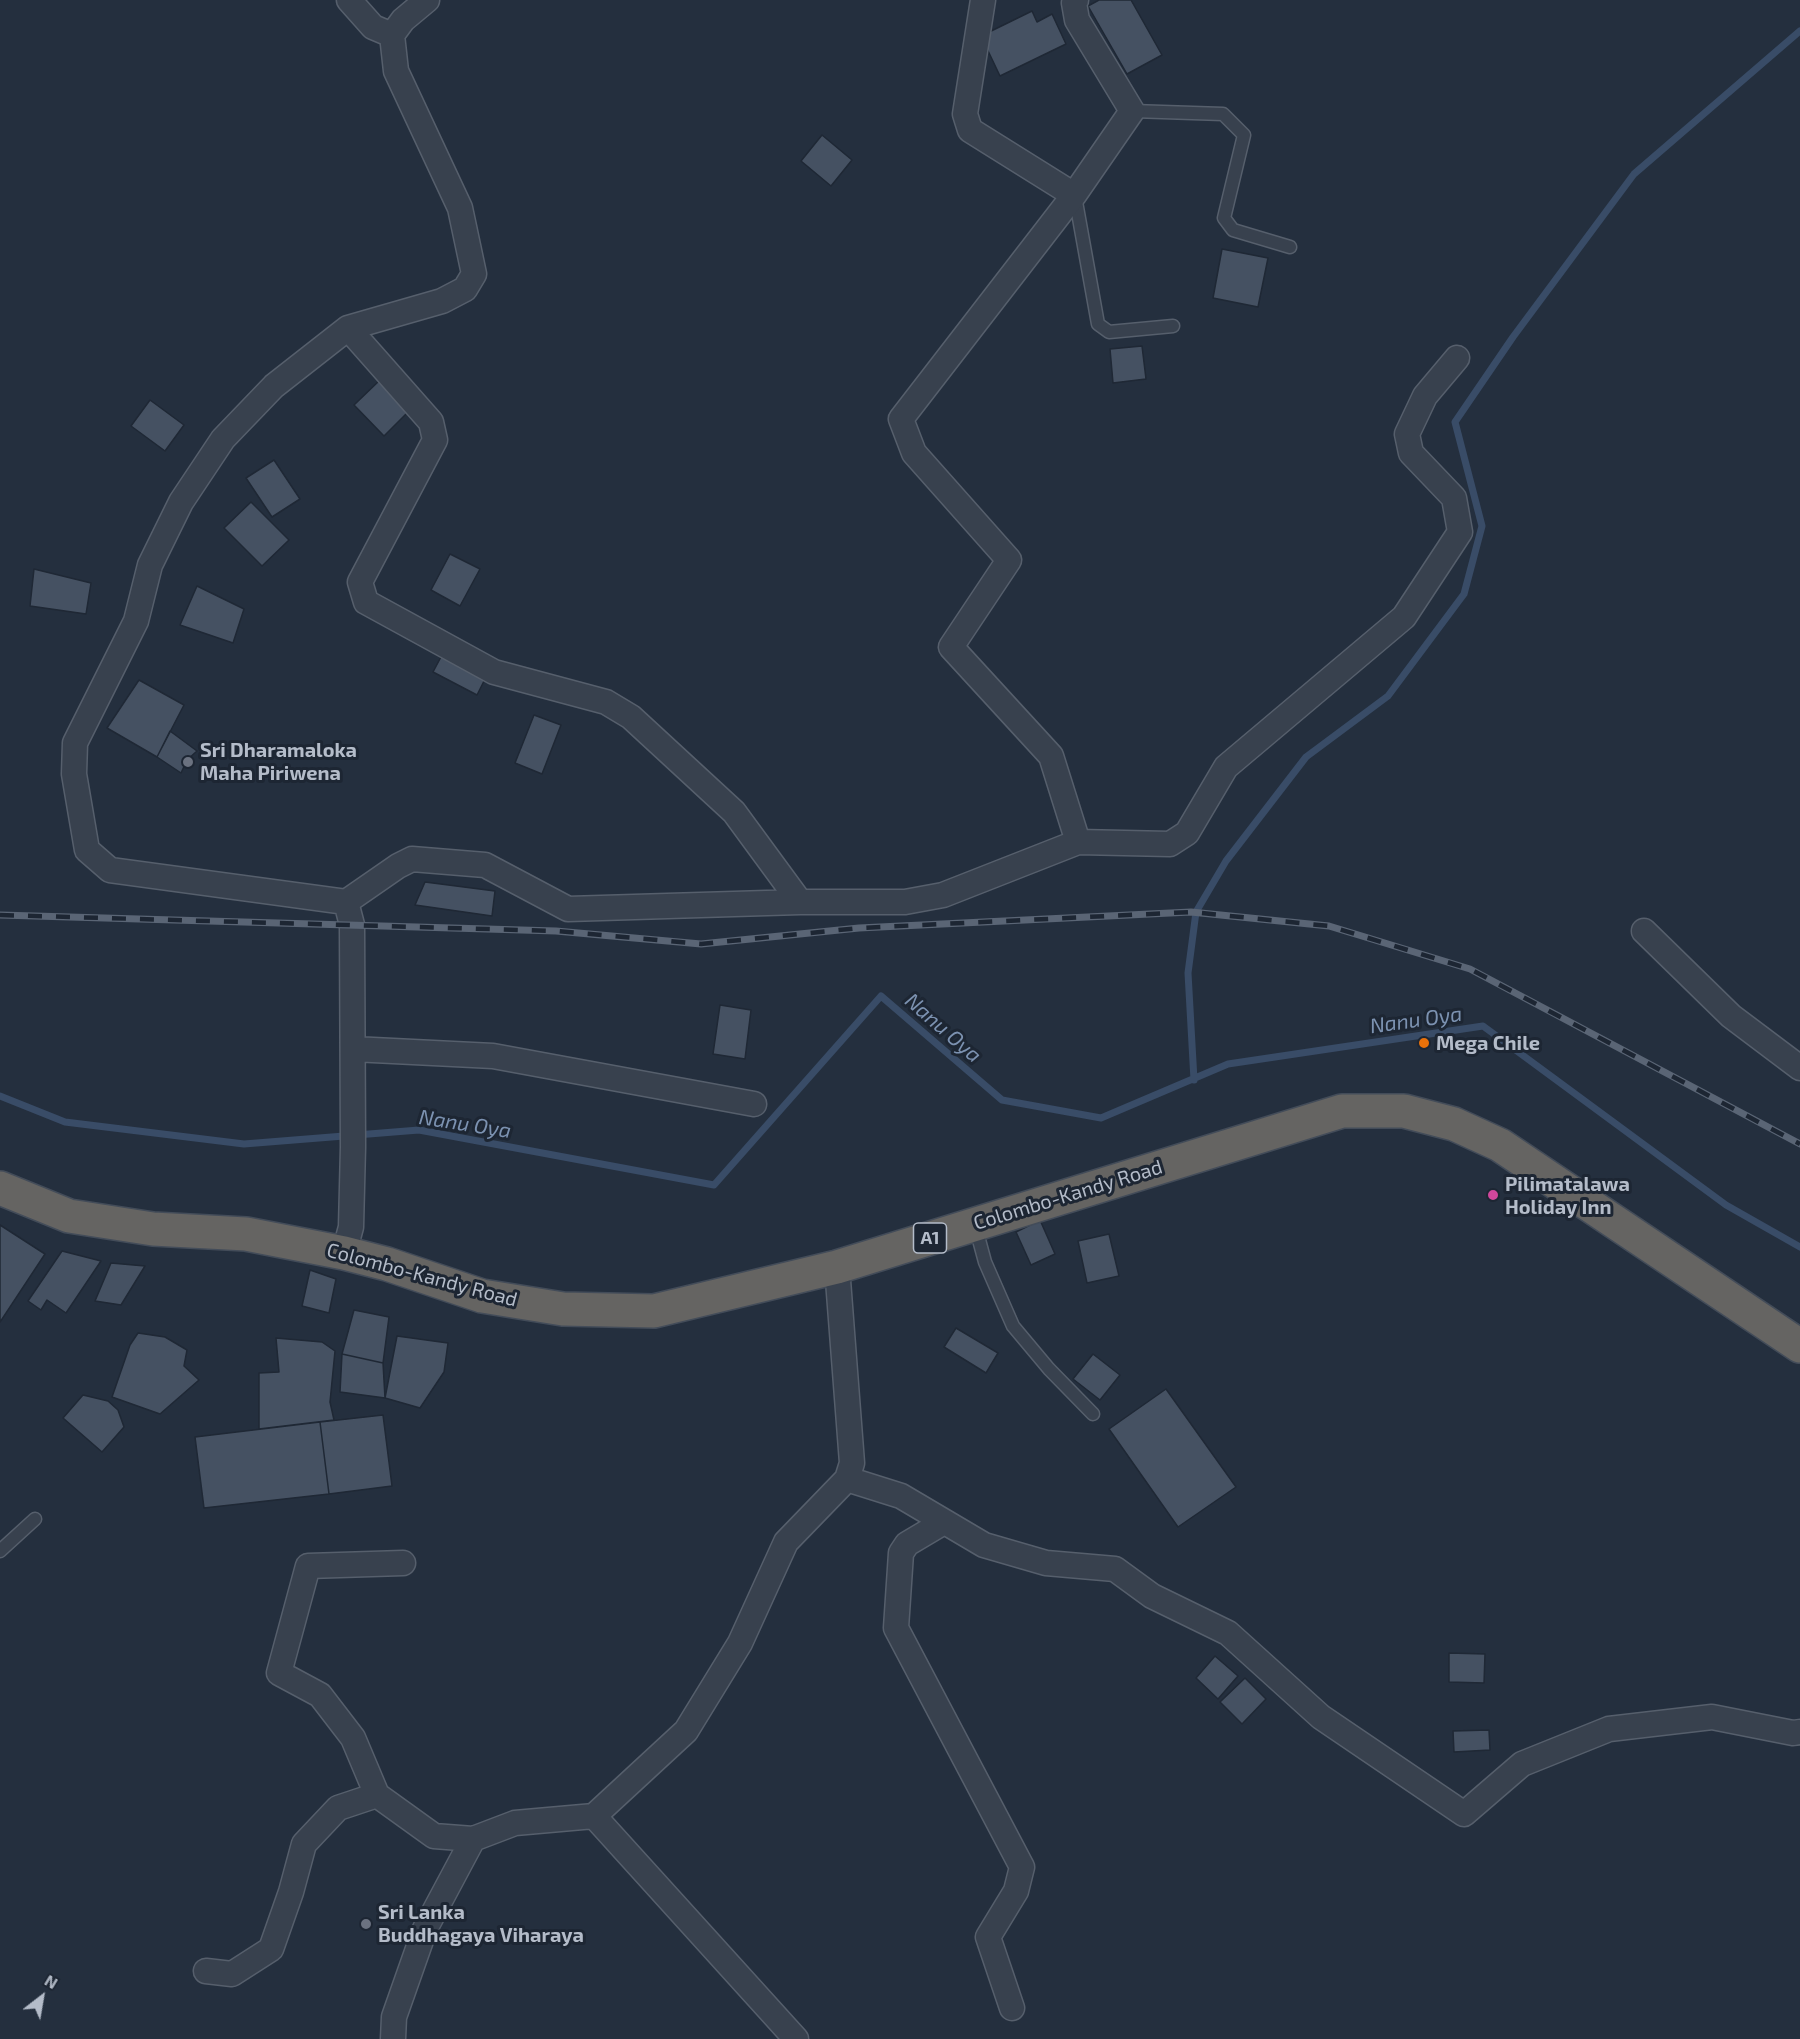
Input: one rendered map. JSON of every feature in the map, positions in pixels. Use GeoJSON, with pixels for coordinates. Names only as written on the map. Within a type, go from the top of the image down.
{"type":"FeatureCollection","features":[{"type":"Feature","properties":{"kind":"highway","name":"Colombo-Kandy Road"},"geometry":{"type":"LineString","coordinates":[[0,1188],[69,1216],[153,1229],[246,1233],[344,1252],[482,1296],[563,1310],[654,1311],[837,1267],[1342,1111],[1404,1111],[1454,1124],[1500,1145],[1800,1346]]}},
{"type":"Feature","properties":{"kind":"street"},"geometry":{"type":"LineString","coordinates":[[350,0],[373,27],[392,35]]}},
{"type":"Feature","properties":{"kind":"street"},"geometry":{"type":"LineString","coordinates":[[427,0],[403,20],[392,35],[396,71],[460,208],[474,274],[465,289],[442,301],[348,328],[274,386],[223,439],[181,502],[150,565],[136,621],[75,743],[74,774],[87,850],[110,870],[346,902],[412,859],[485,865],[568,909],[800,902],[905,902],[944,895],[1077,842],[1170,844],[1187,833],[1226,767],[1404,617],[1460,532],[1454,498],[1411,453],[1407,434],[1425,396],[1457,358]]}},
{"type":"Feature","properties":{"kind":"street"},"geometry":{"type":"LineString","coordinates":[[983,0],[965,114],[970,130],[1074,195]]}},
{"type":"Feature","properties":{"kind":"street"},"geometry":{"type":"LineString","coordinates":[[1076,0],[1074,3],[1077,20],[1132,111],[1074,195],[902,419],[914,453],[1009,560],[951,647],[1051,756],[1077,842]]}},
{"type":"Feature","properties":{"kind":"street"},"geometry":{"type":"LineString","coordinates":[[348,328],[431,422],[435,441],[360,582],[366,602],[494,672],[606,702],[631,717],[734,812],[800,902]]}},
{"type":"Feature","properties":{"kind":"street"},"geometry":{"type":"LineString","coordinates":[[344,1252],[351,1227],[354,1100],[352,926],[346,902]]}},
{"type":"Feature","properties":{"kind":"street"},"geometry":{"type":"LineString","coordinates":[[1644,931],[1731,1016],[1800,1068]]}},
{"type":"Feature","properties":{"kind":"street"},"geometry":{"type":"LineString","coordinates":[[353,1049],[493,1056],[754,1104]]}},
{"type":"Feature","properties":{"kind":"street"},"geometry":{"type":"LineString","coordinates":[[403,1563],[308,1566],[279,1673],[320,1695],[353,1738],[377,1795],[434,1836],[473,1839],[514,1823],[594,1816],[686,1731],[740,1643],[786,1542],[847,1479],[852,1463],[837,1267]]}},
{"type":"Feature","properties":{"kind":"street"},"geometry":{"type":"LineString","coordinates":[[847,1479],[901,1496],[984,1545],[1046,1563],[1115,1569],[1152,1596],[1228,1633],[1321,1717],[1464,1814],[1522,1764],[1609,1729],[1712,1717],[1793,1733],[1800,1732]]}},
{"type":"Feature","properties":{"kind":"street"},"geometry":{"type":"LineString","coordinates":[[944,1522],[907,1544],[901,1552],[896,1628],[1022,1867],[1016,1891],[987,1937],[1012,2008]]}},
{"type":"Feature","properties":{"kind":"street"},"geometry":{"type":"LineString","coordinates":[[206,1971],[232,1974],[271,1949],[291,1892],[304,1844],[338,1808],[377,1795]]}},
{"type":"Feature","properties":{"kind":"street"},"geometry":{"type":"LineString","coordinates":[[594,1816],[796,2039]]}},
{"type":"Feature","properties":{"kind":"street"},"geometry":{"type":"LineString","coordinates":[[393,2039],[393,2017],[425,1929],[473,1839]]}},
{"type":"Feature","properties":{"kind":"lane"},"geometry":{"type":"LineString","coordinates":[[1132,111],[1222,114],[1244,135],[1224,219],[1233,230],[1290,247]]}},
{"type":"Feature","properties":{"kind":"lane"},"geometry":{"type":"LineString","coordinates":[[1074,195],[1098,324],[1109,332],[1173,326]]}},
{"type":"Feature","properties":{"kind":"lane"},"geometry":{"type":"LineString","coordinates":[[974,1224],[985,1262],[1012,1326],[1049,1369],[1093,1414]]}},
{"type":"Feature","properties":{"kind":"lane"},"geometry":{"type":"LineString","coordinates":[[0,1551],[35,1520]]}},
{"type":"Feature","properties":{"kind":"building"},"geometry":{"type":"Polygon","coordinates":[[[1099,0],[1131,0],[1162,55],[1127,74],[1088,6],[1099,0]]]}},
{"type":"Feature","properties":{"kind":"building"},"geometry":{"type":"Polygon","coordinates":[[[1032,11],[1037,22],[1052,14],[1066,44],[1000,76],[981,36],[1032,11]]]}},
{"type":"Feature","properties":{"kind":"building"},"geometry":{"type":"Polygon","coordinates":[[[822,135],[852,160],[831,186],[801,161],[822,135]]]}},
{"type":"Feature","properties":{"kind":"building"},"geometry":{"type":"Polygon","coordinates":[[[1222,249],[1268,258],[1258,307],[1213,298],[1222,249]]]}},
{"type":"Feature","properties":{"kind":"building"},"geometry":{"type":"Polygon","coordinates":[[[1142,346],[1146,379],[1113,383],[1110,349],[1142,346]]]}},
{"type":"Feature","properties":{"kind":"building"},"geometry":{"type":"Polygon","coordinates":[[[380,380],[410,410],[384,436],[354,405],[380,380]]]}},
{"type":"Feature","properties":{"kind":"building"},"geometry":{"type":"Polygon","coordinates":[[[150,400],[184,425],[165,451],[131,426],[150,400]]]}},
{"type":"Feature","properties":{"kind":"building"},"geometry":{"type":"Polygon","coordinates":[[[274,460],[300,499],[272,517],[246,478],[274,460]]]}},
{"type":"Feature","properties":{"kind":"building"},"geometry":{"type":"Polygon","coordinates":[[[251,502],[289,540],[262,566],[224,528],[251,502]]]}},
{"type":"Feature","properties":{"kind":"building"},"geometry":{"type":"Polygon","coordinates":[[[450,554],[480,569],[460,606],[431,590],[450,554]]]}},
{"type":"Feature","properties":{"kind":"building"},"geometry":{"type":"Polygon","coordinates":[[[34,569],[91,583],[86,614],[30,606],[34,569]]]}},
{"type":"Feature","properties":{"kind":"building"},"geometry":{"type":"Polygon","coordinates":[[[197,586],[244,609],[233,643],[180,625],[197,586]]]}},
{"type":"Feature","properties":{"kind":"building"},"geometry":{"type":"Polygon","coordinates":[[[442,655],[486,677],[477,695],[433,672],[442,655]]]}},
{"type":"Feature","properties":{"kind":"building"},"geometry":{"type":"Polygon","coordinates":[[[139,680],[184,705],[157,757],[107,728],[139,680]]]}},
{"type":"Feature","properties":{"kind":"building"},"geometry":{"type":"Polygon","coordinates":[[[534,715],[561,725],[542,774],[515,763],[534,715]]]}},
{"type":"Feature","properties":{"kind":"building"},"geometry":{"type":"Polygon","coordinates":[[[170,731],[197,751],[187,760],[181,773],[157,757],[170,731]]]}},
{"type":"Feature","properties":{"kind":"building"},"geometry":{"type":"Polygon","coordinates":[[[425,882],[495,891],[492,916],[415,905],[425,882]]]}},
{"type":"Feature","properties":{"kind":"building"},"geometry":{"type":"Polygon","coordinates":[[[720,1005],[751,1010],[745,1059],[713,1054],[720,1005]]]}},
{"type":"Feature","properties":{"kind":"building"},"geometry":{"type":"Polygon","coordinates":[[[1040,1220],[1055,1254],[1031,1265],[1016,1232],[1040,1220]]]}},
{"type":"Feature","properties":{"kind":"building"},"geometry":{"type":"Polygon","coordinates":[[[0,1225],[45,1254],[0,1322],[0,1225]]]}},
{"type":"Feature","properties":{"kind":"building"},"geometry":{"type":"Polygon","coordinates":[[[1109,1234],[1119,1276],[1087,1283],[1078,1241],[1109,1234]]]}},
{"type":"Feature","properties":{"kind":"building"},"geometry":{"type":"Polygon","coordinates":[[[62,1251],[101,1261],[66,1313],[47,1300],[41,1310],[28,1301],[62,1251]]]}},
{"type":"Feature","properties":{"kind":"building"},"geometry":{"type":"Polygon","coordinates":[[[111,1263],[145,1266],[121,1305],[95,1301],[111,1263]]]}},
{"type":"Feature","properties":{"kind":"building"},"geometry":{"type":"Polygon","coordinates":[[[310,1270],[336,1279],[329,1313],[302,1306],[310,1270]]]}},
{"type":"Feature","properties":{"kind":"building"},"geometry":{"type":"Polygon","coordinates":[[[354,1310],[389,1317],[383,1363],[342,1354],[354,1310]]]}},
{"type":"Feature","properties":{"kind":"building"},"geometry":{"type":"Polygon","coordinates":[[[956,1328],[998,1353],[986,1373],[944,1347],[956,1328]]]}},
{"type":"Feature","properties":{"kind":"building"},"geometry":{"type":"Polygon","coordinates":[[[138,1333],[165,1337],[187,1350],[184,1366],[199,1380],[160,1414],[112,1397],[130,1345],[138,1333]]]}},
{"type":"Feature","properties":{"kind":"building"},"geometry":{"type":"Polygon","coordinates":[[[397,1336],[448,1343],[444,1372],[420,1408],[385,1398],[397,1336]]]}},
{"type":"Feature","properties":{"kind":"building"},"geometry":{"type":"Polygon","coordinates":[[[276,1338],[322,1342],[335,1351],[330,1402],[334,1420],[259,1429],[259,1373],[279,1372],[276,1338]]]}},
{"type":"Feature","properties":{"kind":"building"},"geometry":{"type":"Polygon","coordinates":[[[342,1354],[383,1363],[385,1398],[340,1392],[342,1354]]]}},
{"type":"Feature","properties":{"kind":"building"},"geometry":{"type":"Polygon","coordinates":[[[1093,1354],[1120,1375],[1100,1400],[1073,1379],[1093,1354]]]}},
{"type":"Feature","properties":{"kind":"building"},"geometry":{"type":"Polygon","coordinates":[[[1166,1389],[1236,1487],[1178,1527],[1109,1429],[1166,1389]]]}},
{"type":"Feature","properties":{"kind":"building"},"geometry":{"type":"Polygon","coordinates":[[[83,1395],[108,1401],[118,1410],[124,1427],[102,1452],[63,1418],[83,1395]]]}},
{"type":"Feature","properties":{"kind":"building"},"geometry":{"type":"Polygon","coordinates":[[[383,1415],[392,1486],[329,1494],[320,1422],[383,1415]]]}},
{"type":"Feature","properties":{"kind":"building"},"geometry":{"type":"Polygon","coordinates":[[[320,1422],[329,1494],[204,1508],[195,1437],[320,1422]]]}},
{"type":"Feature","properties":{"kind":"building"},"geometry":{"type":"Polygon","coordinates":[[[1449,1653],[1485,1654],[1484,1683],[1449,1682],[1449,1653]]]}},
{"type":"Feature","properties":{"kind":"building"},"geometry":{"type":"Polygon","coordinates":[[[1215,1656],[1238,1676],[1218,1699],[1196,1678],[1215,1656]]]}},
{"type":"Feature","properties":{"kind":"building"},"geometry":{"type":"Polygon","coordinates":[[[1245,1678],[1266,1699],[1242,1724],[1220,1702],[1245,1678]]]}},
{"type":"Feature","properties":{"kind":"building"},"geometry":{"type":"Polygon","coordinates":[[[1489,1730],[1490,1750],[1454,1752],[1453,1731],[1489,1730]]]}},
{"type":"Feature","properties":{"kind":"waterway"},"geometry":{"type":"LineString","coordinates":[[1194,1080],[1188,973],[1196,912],[1226,861],[1306,757],[1388,696],[1464,594],[1482,526],[1455,422],[1513,337],[1634,174],[1800,31]]}},
{"type":"Feature","properties":{"kind":"waterway","name":"Nanu Oya"},"geometry":{"type":"LineString","coordinates":[[0,1096],[65,1122],[244,1144],[419,1130],[714,1185],[881,996],[1002,1100],[1101,1118],[1228,1064],[1483,1026],[1726,1205],[1800,1247]]}},
{"type":"Feature","properties":{"kind":"railway"},"geometry":{"type":"LineString","coordinates":[[0,915],[556,931],[701,944],[859,928],[1191,912],[1329,926],[1470,969],[1800,1144]]}},
{"type":"Feature","properties":{"kind":"place","name":"Sri Dharamaloka Maha Piriwena"},"geometry":{"type":"Point","coordinates":[188,762]}},
{"type":"Feature","properties":{"kind":"place","name":"Mega Chile"},"geometry":{"type":"Point","coordinates":[1424,1043]}},
{"type":"Feature","properties":{"kind":"place","name":"Pilimatalawa Holiday Inn"},"geometry":{"type":"Point","coordinates":[1493,1195]}},
{"type":"Feature","properties":{"kind":"place","name":"Sri Lanka Buddhagaya Viharaya"},"geometry":{"type":"Point","coordinates":[366,1924]}}]}
